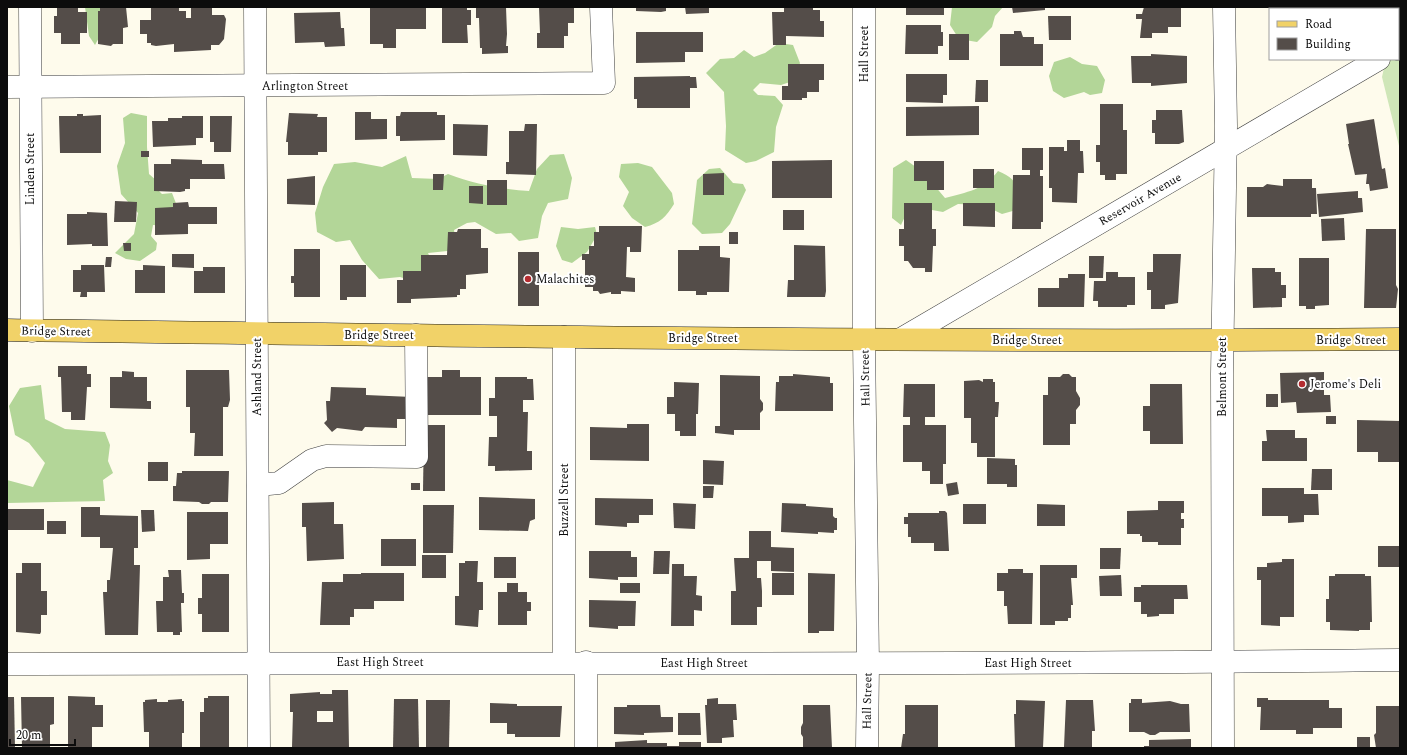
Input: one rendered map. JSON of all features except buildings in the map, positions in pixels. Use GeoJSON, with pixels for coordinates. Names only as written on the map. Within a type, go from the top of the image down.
{"type":"FeatureCollection","features":[{"type":"Feature","properties":{"kind":"main road","name":"Bridge Street"},"geometry":{"type":"LineString","coordinates":[[7,330],[257,334],[864,339],[1400,339]]}},
{"type":"Feature","properties":{"kind":"street","name":"Linden Street"},"geometry":{"type":"LineString","coordinates":[[30,7],[32,331]]}},
{"type":"Feature","properties":{"kind":"street","name":"Ashland Street"},"geometry":{"type":"LineString","coordinates":[[255,7],[257,87],[258,663],[260,748]]}},
{"type":"Feature","properties":{"kind":"street","name":"Arlington Street"},"geometry":{"type":"LineString","coordinates":[[7,87],[257,87],[604,83],[602,7]]}},
{"type":"Feature","properties":{"kind":"street","name":"Hall Street"},"geometry":{"type":"LineString","coordinates":[[864,7],[864,339],[868,664],[867,748]]}},
{"type":"Feature","properties":{"kind":"street","name":"Belmont Street"},"geometry":{"type":"LineString","coordinates":[[1223,748],[1222,340],[1233,144],[1224,7]]}},
{"type":"Feature","properties":{"kind":"street","name":"Reservoir Avenue"},"geometry":{"type":"LineString","coordinates":[[901,339],[1377,60]]}},
{"type":"Feature","properties":{"kind":"street"},"geometry":{"type":"LineString","coordinates":[[258,485],[279,483],[312,460],[326,456],[417,457],[416,335]]}},
{"type":"Feature","properties":{"kind":"street","name":"Buzzell Street"},"geometry":{"type":"LineString","coordinates":[[564,337],[564,662]]}},
{"type":"Feature","properties":{"kind":"street","name":"East High Street"},"geometry":{"type":"LineString","coordinates":[[7,664],[564,662],[868,664],[1222,663],[1400,660]]}},
{"type":"Feature","properties":{"kind":"street"},"geometry":{"type":"LineString","coordinates":[[586,662],[586,748]]}},
{"type":"Feature","properties":{"kind":"green space"},"geometry":{"type":"Polygon","coordinates":[[[85,7],[103,7],[101,34],[95,45],[89,36],[85,7]]]}},
{"type":"Feature","properties":{"kind":"green space"},"geometry":{"type":"Polygon","coordinates":[[[952,7],[1003,7],[995,16],[992,27],[977,42],[959,39],[950,25],[952,7]]]}},
{"type":"Feature","properties":{"kind":"green space"},"geometry":{"type":"Polygon","coordinates":[[[1399,14],[1400,150],[1382,77],[1386,60],[1399,60],[1399,14]]]}},
{"type":"Feature","properties":{"kind":"green space"},"geometry":{"type":"Polygon","coordinates":[[[779,43],[793,45],[800,63],[793,81],[781,85],[760,83],[753,90],[758,95],[775,96],[783,105],[776,127],[774,152],[756,161],[746,163],[725,150],[726,126],[724,92],[706,73],[720,59],[734,58],[744,50],[754,57],[765,53],[779,43]]]}},
{"type":"Feature","properties":{"kind":"green space"},"geometry":{"type":"Polygon","coordinates":[[[1070,57],[1082,64],[1097,66],[1105,80],[1102,93],[1090,95],[1084,92],[1064,98],[1053,91],[1049,76],[1054,62],[1070,57]]]}},
{"type":"Feature","properties":{"kind":"green space"},"geometry":{"type":"Polygon","coordinates":[[[131,113],[147,116],[149,174],[157,181],[157,189],[162,194],[172,193],[180,214],[167,226],[153,225],[151,236],[157,243],[156,250],[140,261],[126,259],[115,253],[134,234],[138,213],[121,194],[117,166],[125,143],[123,118],[131,113]]]}},
{"type":"Feature","properties":{"kind":"green space"},"geometry":{"type":"Polygon","coordinates":[[[564,154],[572,178],[568,199],[548,203],[542,216],[538,238],[519,241],[511,233],[496,234],[475,222],[467,223],[454,230],[457,250],[428,253],[433,264],[426,285],[400,277],[379,279],[362,260],[350,240],[336,242],[317,232],[315,213],[323,187],[334,164],[355,162],[382,167],[406,156],[412,178],[438,179],[448,174],[488,186],[529,191],[537,169],[550,155],[564,154]]]}},
{"type":"Feature","properties":{"kind":"green space"},"geometry":{"type":"Polygon","coordinates":[[[906,160],[923,172],[945,198],[968,192],[981,186],[998,171],[1005,174],[1010,177],[1016,185],[1019,195],[1020,209],[1002,214],[983,205],[958,204],[943,212],[910,206],[901,225],[892,218],[893,168],[906,160]]]}},
{"type":"Feature","properties":{"kind":"green space"},"geometry":{"type":"Polygon","coordinates":[[[638,163],[652,167],[672,193],[674,204],[662,219],[655,224],[645,227],[632,218],[623,206],[629,192],[619,177],[621,164],[638,163]]]}},
{"type":"Feature","properties":{"kind":"green space"},"geometry":{"type":"Polygon","coordinates":[[[720,168],[733,183],[743,184],[746,190],[730,224],[722,233],[702,234],[692,224],[697,180],[709,169],[720,168]]]}},
{"type":"Feature","properties":{"kind":"green space"},"geometry":{"type":"Polygon","coordinates":[[[561,227],[578,229],[595,227],[597,235],[587,252],[572,263],[562,260],[556,246],[561,227]]]}},
{"type":"Feature","properties":{"kind":"green space"},"geometry":{"type":"Polygon","coordinates":[[[41,385],[45,419],[65,429],[105,432],[110,445],[108,461],[113,473],[103,480],[105,501],[7,503],[7,480],[33,487],[45,463],[29,443],[15,435],[9,406],[20,388],[41,385]]]}},
{"type":"Feature","properties":{"kind":"place","name":"Malachites"},"geometry":{"type":"Point","coordinates":[528,279]}},
{"type":"Feature","properties":{"kind":"place","name":"Jerome's Deli"},"geometry":{"type":"Point","coordinates":[1302,384]}}]}
